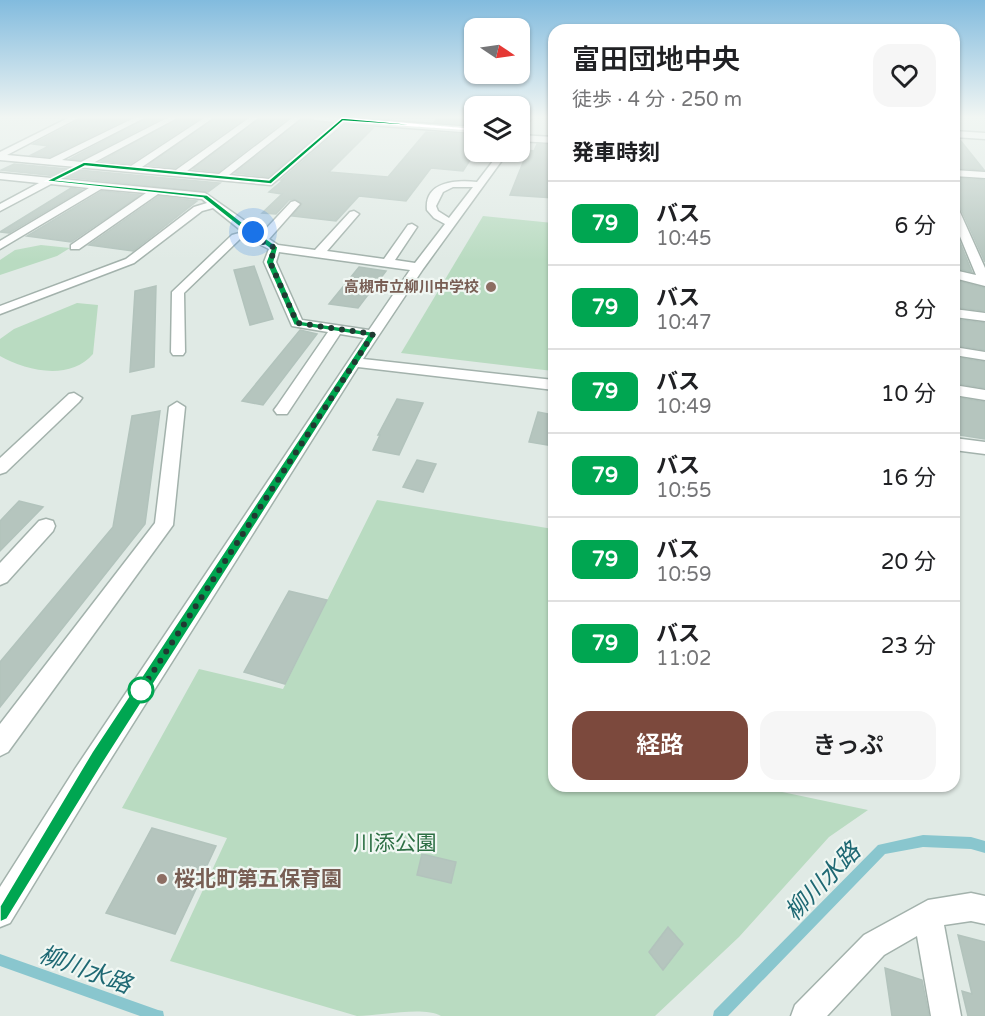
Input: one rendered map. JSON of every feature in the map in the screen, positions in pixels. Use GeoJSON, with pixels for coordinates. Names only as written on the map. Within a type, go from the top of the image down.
{"type":"FeatureCollection","features":[{"type":"Feature","properties":{"kind":"street"},"geometry":{"type":"LineString","coordinates":[[0,207],[81,165]]}},
{"type":"Feature","properties":{"kind":"street"},"geometry":{"type":"LineString","coordinates":[[98,165],[271,182],[288,165]]}},
{"type":"Feature","properties":{"kind":"street"},"geometry":{"type":"LineString","coordinates":[[133,169],[138,165]]}},
{"type":"Feature","properties":{"kind":"street"},"geometry":{"type":"LineString","coordinates":[[178,173],[188,165]]}},
{"type":"Feature","properties":{"kind":"street"},"geometry":{"type":"LineString","coordinates":[[221,177],[236,165]]}},
{"type":"Feature","properties":{"kind":"street"},"geometry":{"type":"LineString","coordinates":[[2,910],[78,787],[354,362],[418,267],[494,165]]}},
{"type":"Feature","properties":{"kind":"street"},"geometry":{"type":"LineString","coordinates":[[960,173],[985,175]]}},
{"type":"Feature","properties":{"kind":"street"},"geometry":{"type":"LineString","coordinates":[[0,176],[205,196],[249,231],[275,248],[418,267]]}},
{"type":"Feature","properties":{"kind":"street"},"geometry":{"type":"LineString","coordinates":[[0,188],[19,178]]}},
{"type":"Feature","properties":{"kind":"street"},"geometry":{"type":"LineString","coordinates":[[451,223],[435,215],[431,207],[432,200],[444,186],[479,185]]}},
{"type":"Feature","properties":{"kind":"street"},"geometry":{"type":"LineString","coordinates":[[0,246],[99,186]]}},
{"type":"Feature","properties":{"kind":"street"},"geometry":{"type":"LineString","coordinates":[[75,248],[156,191]]}},
{"type":"Feature","properties":{"kind":"street"},"geometry":{"type":"LineString","coordinates":[[0,310],[130,261],[198,209],[214,204]]}},
{"type":"Feature","properties":{"kind":"street"},"geometry":{"type":"LineString","coordinates":[[178,352],[178,292],[236,237],[257,236],[295,204]]}},
{"type":"Feature","properties":{"kind":"street"},"geometry":{"type":"LineString","coordinates":[[318,254],[354,214]]}},
{"type":"Feature","properties":{"kind":"street"},"geometry":{"type":"LineString","coordinates":[[960,224],[985,281]]}},
{"type":"Feature","properties":{"kind":"street"},"geometry":{"type":"LineString","coordinates":[[387,263],[412,227]]}},
{"type":"Feature","properties":{"kind":"street"},"geometry":{"type":"LineString","coordinates":[[275,248],[270,262],[297,323],[373,334]]}},
{"type":"Feature","properties":{"kind":"street"},"geometry":{"type":"LineString","coordinates":[[960,275],[985,281]]}},
{"type":"Feature","properties":{"kind":"street"},"geometry":{"type":"LineString","coordinates":[[960,314],[985,318]]}},
{"type":"Feature","properties":{"kind":"street"},"geometry":{"type":"LineString","coordinates":[[282,410],[338,329]]}},
{"type":"Feature","properties":{"kind":"street"},"geometry":{"type":"LineString","coordinates":[[960,352],[985,356]]}},
{"type":"Feature","properties":{"kind":"street"},"geometry":{"type":"LineString","coordinates":[[354,362],[548,384]]}},
{"type":"Feature","properties":{"kind":"street"},"geometry":{"type":"LineString","coordinates":[[960,391],[985,395]]}},
{"type":"Feature","properties":{"kind":"street"},"geometry":{"type":"LineString","coordinates":[[0,468],[74,398]]}},
{"type":"Feature","properties":{"kind":"street"},"geometry":{"type":"LineString","coordinates":[[0,744],[165,525],[177,407]]}},
{"type":"Feature","properties":{"kind":"street"},"geometry":{"type":"LineString","coordinates":[[960,445],[985,448]]}},
{"type":"Feature","properties":{"kind":"street"},"geometry":{"type":"LineString","coordinates":[[0,576],[46,526]]}},
{"type":"Feature","properties":{"kind":"street"},"geometry":{"type":"LineString","coordinates":[[806,1016],[874,945],[928,914],[971,908],[985,910]]}},
{"type":"Feature","properties":{"kind":"street"},"geometry":{"type":"LineString","coordinates":[[928,914],[946,1016]]}},
{"type":"Feature","properties":{"kind":"green space","name":"高槻市立柳川中学校"},"geometry":{"type":"Polygon","coordinates":[[[483,216],[548,222],[548,370],[401,353],[483,216]]]}},
{"type":"Feature","properties":{"kind":"green space"},"geometry":{"type":"Polygon","coordinates":[[[41,245],[70,248],[57,256],[0,275],[0,260],[15,250],[41,245]]]}},
{"type":"Feature","properties":{"kind":"green space"},"geometry":{"type":"Polygon","coordinates":[[[77,303],[98,305],[93,354],[83,362],[72,368],[48,371],[22,366],[0,356],[0,339],[14,329],[77,303]]]}},
{"type":"Feature","properties":{"kind":"green space","name":"川添公園"},"geometry":{"type":"Polygon","coordinates":[[[377,500],[548,528],[548,792],[782,792],[868,810],[829,837],[739,937],[655,1016],[441,1016],[433,1013],[412,1012],[357,1016],[170,961],[227,838],[122,808],[199,669],[283,689],[377,500]]]}},
{"type":"Feature","properties":{"kind":"building"},"geometry":{"type":"Polygon","coordinates":[[[11,165],[29,165],[220,183],[208,192],[1,170],[11,165]]]}},
{"type":"Feature","properties":{"kind":"building"},"geometry":{"type":"Polygon","coordinates":[[[152,165],[179,165],[175,168],[152,165]]]}},
{"type":"Feature","properties":{"kind":"building"},"geometry":{"type":"Polygon","coordinates":[[[198,165],[227,165],[218,172],[193,169],[198,165]]]}},
{"type":"Feature","properties":{"kind":"building"},"geometry":{"type":"Polygon","coordinates":[[[244,165],[282,165],[268,177],[235,173],[244,165]]]}},
{"type":"Feature","properties":{"kind":"building"},"geometry":{"type":"Polygon","coordinates":[[[298,165],[336,165],[329,172],[388,177],[398,165],[467,165],[463,171],[431,168],[406,201],[359,196],[336,221],[292,216],[302,204],[294,199],[289,200],[276,214],[262,213],[282,194],[269,192],[283,180],[281,180],[298,165]]]}},
{"type":"Feature","properties":{"kind":"building"},"geometry":{"type":"Polygon","coordinates":[[[522,165],[548,165],[548,198],[510,195],[522,165]]]}},
{"type":"Feature","properties":{"kind":"building"},"geometry":{"type":"Polygon","coordinates":[[[960,165],[980,165],[984,170],[960,168],[960,165]]]}},
{"type":"Feature","properties":{"kind":"building"},"geometry":{"type":"Polygon","coordinates":[[[960,178],[985,180],[985,262],[961,209],[960,178]]]}},
{"type":"Feature","properties":{"kind":"building"},"geometry":{"type":"Polygon","coordinates":[[[71,188],[82,190],[9,233],[0,232],[71,188]]]}},
{"type":"Feature","properties":{"kind":"building"},"geometry":{"type":"Polygon","coordinates":[[[102,191],[140,195],[71,242],[27,236],[102,191]]]}},
{"type":"Feature","properties":{"kind":"building"},"geometry":{"type":"Polygon","coordinates":[[[159,196],[197,201],[133,251],[89,245],[159,196]]]}},
{"type":"Feature","properties":{"kind":"building"},"geometry":{"type":"Polygon","coordinates":[[[960,243],[972,272],[960,269],[960,243]]]}},
{"type":"Feature","properties":{"kind":"building"},"geometry":{"type":"Polygon","coordinates":[[[254,266],[273,319],[250,325],[234,270],[254,266]]]}},
{"type":"Feature","properties":{"kind":"building"},"geometry":{"type":"Polygon","coordinates":[[[359,267],[386,271],[358,308],[329,304],[359,267]]]}},
{"type":"Feature","properties":{"kind":"building"},"geometry":{"type":"Polygon","coordinates":[[[960,282],[985,288],[985,311],[960,308],[960,282]]]}},
{"type":"Feature","properties":{"kind":"building"},"geometry":{"type":"Polygon","coordinates":[[[156,286],[154,367],[130,372],[135,291],[156,286]]]}},
{"type":"Feature","properties":{"kind":"building"},"geometry":{"type":"Polygon","coordinates":[[[960,320],[985,323],[985,350],[960,346],[960,320]]]}},
{"type":"Feature","properties":{"kind":"building"},"geometry":{"type":"Polygon","coordinates":[[[300,330],[317,334],[263,405],[242,401],[300,330]]]}},
{"type":"Feature","properties":{"kind":"building"},"geometry":{"type":"Polygon","coordinates":[[[960,358],[985,362],[985,388],[960,384],[960,358]]]}},
{"type":"Feature","properties":{"kind":"building"},"geometry":{"type":"Polygon","coordinates":[[[960,398],[985,402],[985,439],[960,435],[960,398]]]}},
{"type":"Feature","properties":{"kind":"building"},"geometry":{"type":"Polygon","coordinates":[[[397,399],[423,403],[399,455],[373,450],[380,435],[378,435],[397,399]]]}},
{"type":"Feature","properties":{"kind":"building"},"geometry":{"type":"Polygon","coordinates":[[[160,411],[145,524],[0,707],[0,662],[113,527],[132,416],[160,411]]]}},
{"type":"Feature","properties":{"kind":"building"},"geometry":{"type":"Polygon","coordinates":[[[538,412],[548,414],[548,445],[529,442],[538,412]]]}},
{"type":"Feature","properties":{"kind":"building"},"geometry":{"type":"Polygon","coordinates":[[[417,460],[436,464],[423,492],[403,487],[417,460]]]}},
{"type":"Feature","properties":{"kind":"building"},"geometry":{"type":"Polygon","coordinates":[[[19,501],[43,507],[0,551],[0,521],[19,501]]]}},
{"type":"Feature","properties":{"kind":"building"},"geometry":{"type":"Polygon","coordinates":[[[289,591],[327,600],[285,684],[244,672],[289,591]]]}},
{"type":"Feature","properties":{"kind":"building","name":"桜北町第五保育園"},"geometry":{"type":"Polygon","coordinates":[[[152,828],[216,846],[175,934],[106,913],[152,828]]]}},
{"type":"Feature","properties":{"kind":"building"},"geometry":{"type":"Polygon","coordinates":[[[422,854],[456,862],[451,883],[417,875],[422,854]]]}},
{"type":"Feature","properties":{"kind":"building"},"geometry":{"type":"Polygon","coordinates":[[[668,927],[683,944],[663,970],[649,952],[668,927]]]}},
{"type":"Feature","properties":{"kind":"building"},"geometry":{"type":"Polygon","coordinates":[[[958,935],[985,942],[985,1016],[968,1016],[962,991],[972,994],[958,935]]]}},
{"type":"Feature","properties":{"kind":"building"},"geometry":{"type":"Polygon","coordinates":[[[885,968],[922,980],[929,1016],[892,1016],[885,968]]]}},
{"type":"Feature","properties":{"kind":"waterway","name":"柳川水路"},"geometry":{"type":"LineString","coordinates":[[719,1016],[882,849],[923,841],[971,843],[985,847]]}},
{"type":"Feature","properties":{"kind":"waterway","name":"柳川水路"},"geometry":{"type":"LineString","coordinates":[[0,960],[158,1016]]}},
{"type":"Feature","properties":{"kind":"bus line","name":"79"},"geometry":{"type":"LineString","coordinates":[[0,913],[97,758],[373,334],[297,323],[270,262],[275,248],[261,241],[253,232],[205,196],[49,181],[81,165]]}},
{"type":"Feature","properties":{"kind":"bus line","name":"79"},"geometry":{"type":"LineString","coordinates":[[99,165],[271,182],[290,165]]}},
{"type":"Feature","properties":{"kind":"place","name":"高槻市立柳川中学校"},"geometry":{"type":"Point","coordinates":[491,287]}},
{"type":"Feature","properties":{"kind":"place","name":"桜北町第五保育園"},"geometry":{"type":"Point","coordinates":[162,879]}},
{"type":"Feature","properties":{"kind":"route"},"geometry":{"type":"LineString","coordinates":[[141,690],[136,698],[373,334],[297,323],[270,262],[275,248],[261,241],[253,232]]}}]}
